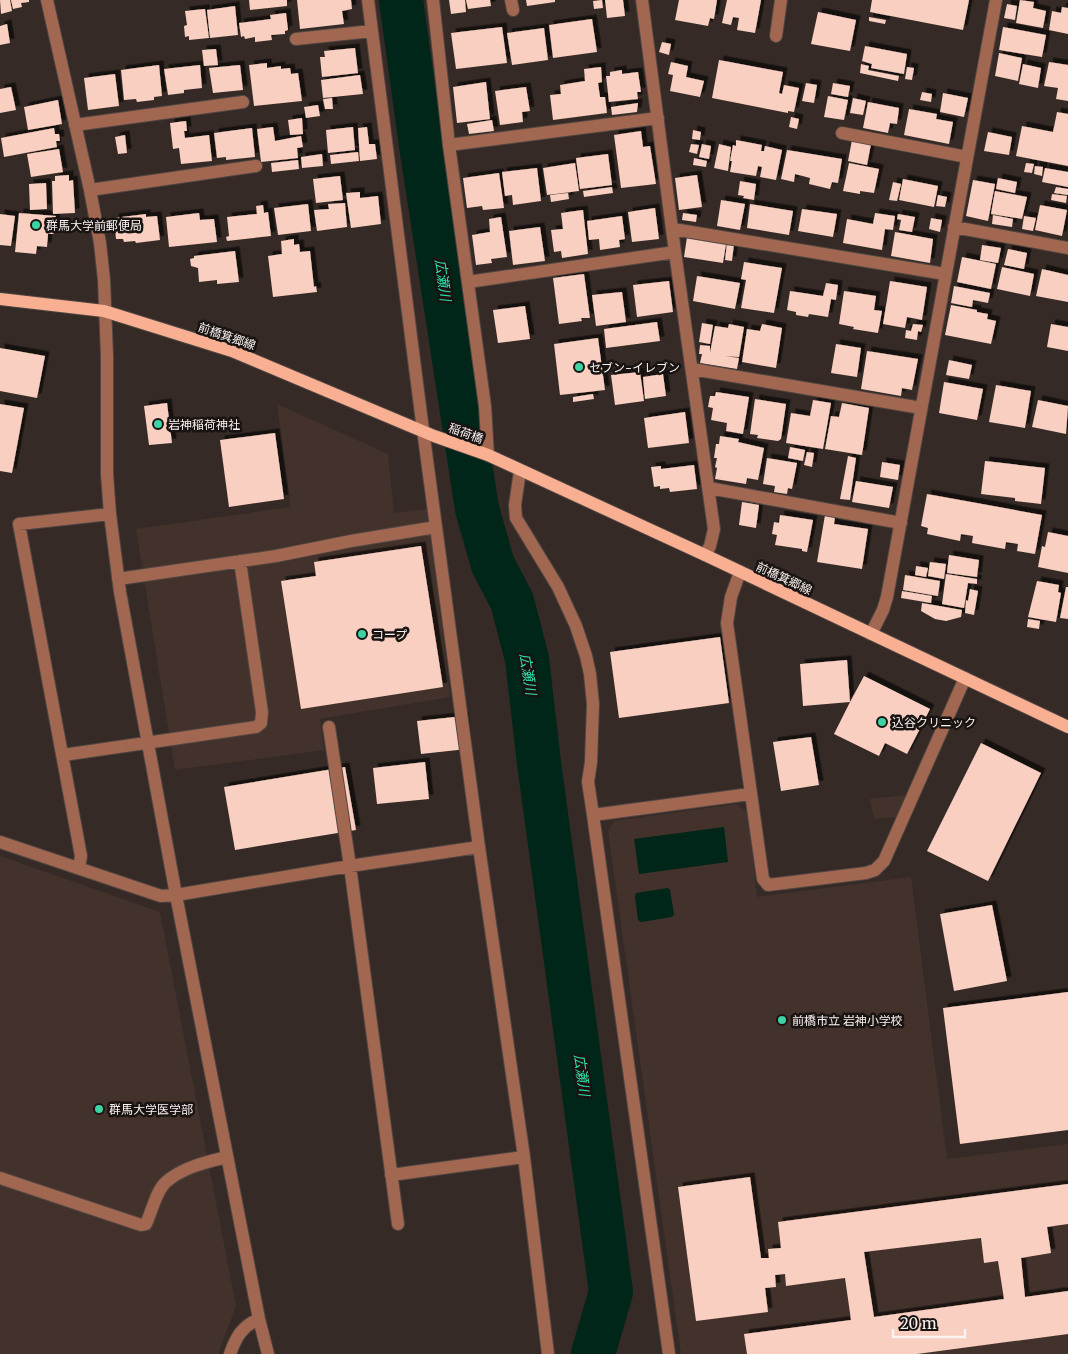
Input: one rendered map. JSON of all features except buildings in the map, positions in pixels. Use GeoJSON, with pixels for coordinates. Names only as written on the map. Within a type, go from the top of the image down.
{"type":"FeatureCollection","features":[{"type":"Feature","properties":{"kind":"main road","name":"前橋箕郷線"},"geometry":{"type":"LineString","coordinates":[[0,299],[104,310],[232,351],[429,433]]}},
{"type":"Feature","properties":{"kind":"main road","name":"稲荷橋"},"geometry":{"type":"LineString","coordinates":[[429,433],[488,455]]}},
{"type":"Feature","properties":{"kind":"main road","name":"前橋箕郷線"},"geometry":{"type":"LineString","coordinates":[[488,455],[1068,727]]}},
{"type":"Feature","properties":{"kind":"street"},"geometry":{"type":"LineString","coordinates":[[47,0],[90,190],[100,243],[104,280],[107,356],[110,514],[118,579],[176,895],[259,1319],[268,1354]]}},
{"type":"Feature","properties":{"kind":"street"},"geometry":{"type":"LineString","coordinates":[[368,0],[429,433],[436,527],[479,846],[524,1157],[548,1354]]}},
{"type":"Feature","properties":{"kind":"street"},"geometry":{"type":"LineString","coordinates":[[433,0],[449,145],[486,406],[488,455]]}},
{"type":"Feature","properties":{"kind":"street"},"geometry":{"type":"LineString","coordinates":[[642,0],[714,529],[710,546],[705,556]]}},
{"type":"Feature","properties":{"kind":"street"},"geometry":{"type":"LineString","coordinates":[[776,36],[781,0]]}},
{"type":"Feature","properties":{"kind":"street"},"geometry":{"type":"LineString","coordinates":[[871,634],[887,597],[996,0]]}},
{"type":"Feature","properties":{"kind":"street"},"geometry":{"type":"LineString","coordinates":[[296,39],[372,31]]}},
{"type":"Feature","properties":{"kind":"street"},"geometry":{"type":"LineString","coordinates":[[75,125],[244,102]]}},
{"type":"Feature","properties":{"kind":"street"},"geometry":{"type":"LineString","coordinates":[[449,145],[658,118]]}},
{"type":"Feature","properties":{"kind":"street"},"geometry":{"type":"LineString","coordinates":[[842,133],[966,157]]}},
{"type":"Feature","properties":{"kind":"street"},"geometry":{"type":"LineString","coordinates":[[90,190],[256,166]]}},
{"type":"Feature","properties":{"kind":"street"},"geometry":{"type":"LineString","coordinates":[[954,227],[1068,248]]}},
{"type":"Feature","properties":{"kind":"street"},"geometry":{"type":"LineString","coordinates":[[674,229],[945,274]]}},
{"type":"Feature","properties":{"kind":"street"},"geometry":{"type":"LineString","coordinates":[[468,282],[675,252]]}},
{"type":"Feature","properties":{"kind":"street"},"geometry":{"type":"LineString","coordinates":[[692,369],[921,408]]}},
{"type":"Feature","properties":{"kind":"street"},"geometry":{"type":"LineString","coordinates":[[520,471],[515,505],[516,518],[558,586],[576,626],[590,674],[593,704],[588,782],[668,1354]]}},
{"type":"Feature","properties":{"kind":"street"},"geometry":{"type":"LineString","coordinates":[[709,488],[901,523]]}},
{"type":"Feature","properties":{"kind":"street"},"geometry":{"type":"LineString","coordinates":[[78,868],[80,856],[63,755],[19,524],[110,514]]}},
{"type":"Feature","properties":{"kind":"street"},"geometry":{"type":"LineString","coordinates":[[118,579],[240,561],[436,527]]}},
{"type":"Feature","properties":{"kind":"street"},"geometry":{"type":"LineString","coordinates":[[63,755],[256,727],[261,724],[262,712],[240,561]]}},
{"type":"Feature","properties":{"kind":"street"},"geometry":{"type":"LineString","coordinates":[[740,572],[731,597],[727,623],[763,879],[768,885],[866,873],[876,870],[884,861],[965,678]]}},
{"type":"Feature","properties":{"kind":"street"},"geometry":{"type":"LineString","coordinates":[[329,727],[350,866],[398,1224]]}},
{"type":"Feature","properties":{"kind":"street"},"geometry":{"type":"LineString","coordinates":[[593,815],[750,794]]}},
{"type":"Feature","properties":{"kind":"street"},"geometry":{"type":"LineString","coordinates":[[0,842],[161,896],[479,846]]}},
{"type":"Feature","properties":{"kind":"street"},"geometry":{"type":"LineString","coordinates":[[0,1178],[141,1225],[146,1224],[165,1182],[196,1165],[228,1157]]}},
{"type":"Feature","properties":{"kind":"street"},"geometry":{"type":"LineString","coordinates":[[391,1175],[524,1157]]}},
{"type":"Feature","properties":{"kind":"street"},"geometry":{"type":"LineString","coordinates":[[230,1354],[239,1333],[249,1323],[259,1319]]}},
{"type":"Feature","properties":{"kind":"shaded area"},"geometry":{"type":"Polygon","coordinates":[[[277,404],[388,454],[394,513],[428,509],[450,697],[320,719],[324,750],[175,770],[136,529],[291,507],[277,404]]]}},
{"type":"Feature","properties":{"kind":"shaded area"},"geometry":{"type":"Polygon","coordinates":[[[905,795],[908,816],[874,819],[870,799],[905,795]]]}},
{"type":"Feature","properties":{"kind":"shaded area","name":"前橋市立 岩神小学校"},"geometry":{"type":"Polygon","coordinates":[[[736,804],[748,813],[757,897],[911,877],[947,1159],[1068,1144],[1068,1354],[681,1354],[608,831],[614,821],[736,804]]]}},
{"type":"Feature","properties":{"kind":"shaded area"},"geometry":{"type":"Polygon","coordinates":[[[724,827],[728,862],[639,874],[634,839],[724,827]]]}},
{"type":"Feature","properties":{"kind":"shaded area","name":"群馬大学医学部"},"geometry":{"type":"Polygon","coordinates":[[[0,856],[160,912],[236,1306],[218,1354],[0,1354],[0,856]]]}},
{"type":"Feature","properties":{"kind":"shaded area"},"geometry":{"type":"Polygon","coordinates":[[[668,888],[674,914],[672,917],[641,922],[638,920],[636,893],[668,888]]]}},
{"type":"Feature","properties":{"kind":"waterway","name":"広瀬川"},"geometry":{"type":"LineString","coordinates":[[401,0],[422,152],[477,509],[493,565],[512,601],[527,659],[539,763],[611,1292],[593,1354]]}},
{"type":"Feature","properties":{"kind":"place","name":"群馬大学前郵便局"},"geometry":{"type":"Point","coordinates":[36,225]}},
{"type":"Feature","properties":{"kind":"place","name":"セブン-イレブン"},"geometry":{"type":"Point","coordinates":[579,367]}},
{"type":"Feature","properties":{"kind":"place","name":"岩神稲荷神社"},"geometry":{"type":"Point","coordinates":[158,424]}},
{"type":"Feature","properties":{"kind":"place","name":"コープ"},"geometry":{"type":"Point","coordinates":[362,634]}},
{"type":"Feature","properties":{"kind":"place","name":"込谷クリニック"},"geometry":{"type":"Point","coordinates":[882,722]}},
{"type":"Feature","properties":{"kind":"place","name":"前橋市立 岩神小学校"},"geometry":{"type":"Point","coordinates":[782,1020]}},
{"type":"Feature","properties":{"kind":"place","name":"群馬大学医学部"},"geometry":{"type":"Point","coordinates":[99,1109]}}]}
